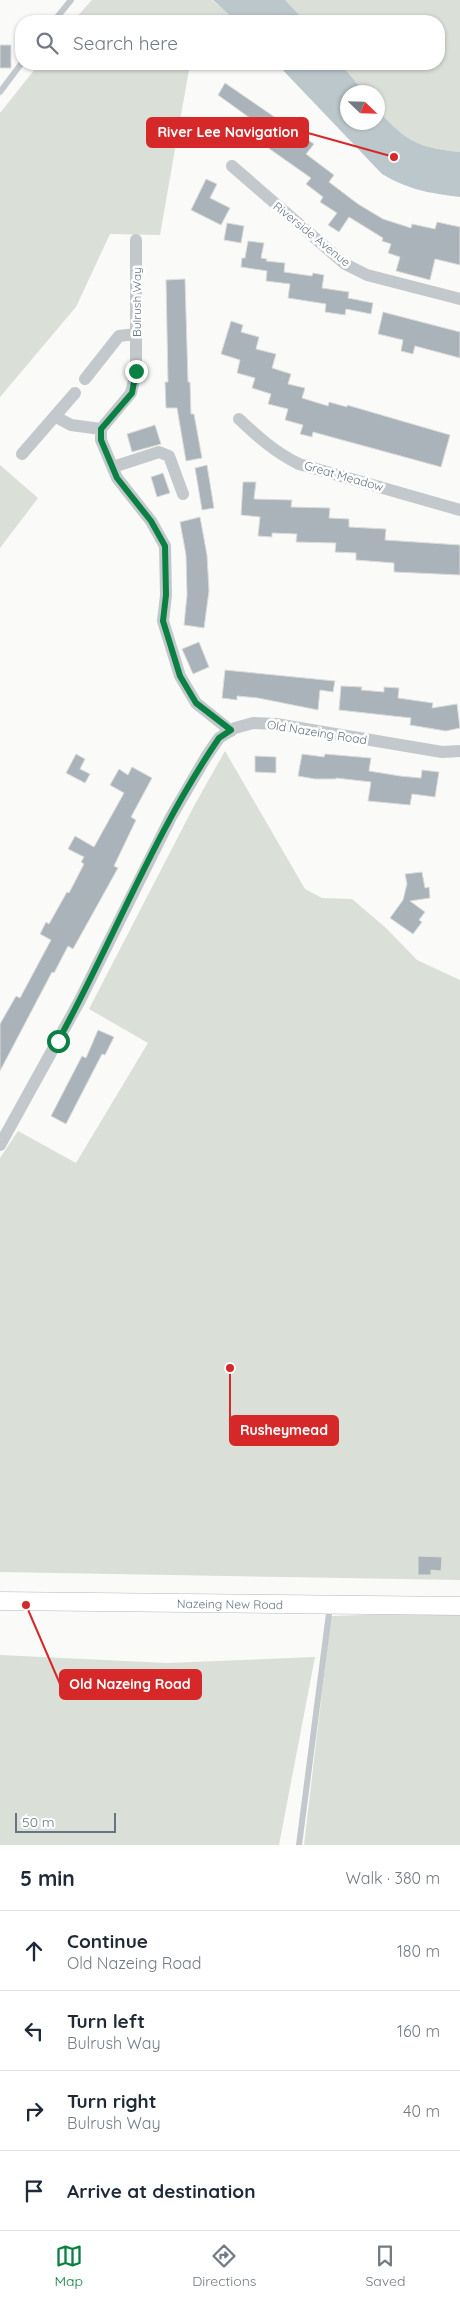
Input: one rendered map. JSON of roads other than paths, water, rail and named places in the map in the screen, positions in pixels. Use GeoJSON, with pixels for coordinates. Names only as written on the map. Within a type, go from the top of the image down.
{"type":"FeatureCollection","features":[{"type":"Feature","properties":{"kind":"main road","name":"Nazeing New Road"},"geometry":{"type":"LineString","coordinates":[[0,1601],[460,1606]]}},
{"type":"Feature","properties":{"kind":"street","name":"Riverside Avenue"},"geometry":{"type":"LineString","coordinates":[[232,166],[345,264],[366,275],[460,299]]}},
{"type":"Feature","properties":{"kind":"street","name":"Bulrush Way"},"geometry":{"type":"LineString","coordinates":[[101,429],[132,393],[136,371],[136,240]]}},
{"type":"Feature","properties":{"kind":"street"},"geometry":{"type":"LineString","coordinates":[[85,379],[119,336],[136,334]]}},
{"type":"Feature","properties":{"kind":"street"},"geometry":{"type":"LineString","coordinates":[[22,454],[75,393]]}},
{"type":"Feature","properties":{"kind":"street"},"geometry":{"type":"LineString","coordinates":[[56,417],[71,425],[101,429],[101,440],[117,478],[151,521],[165,546],[166,595],[163,621],[180,676],[196,703],[231,730]]}},
{"type":"Feature","properties":{"kind":"street","name":"Great Meadow"},"geometry":{"type":"LineString","coordinates":[[239,419],[277,452],[299,464],[460,510]]}},
{"type":"Feature","properties":{"kind":"street"},"geometry":{"type":"LineString","coordinates":[[113,467],[159,452],[169,456],[183,494]]}},
{"type":"Feature","properties":{"kind":"street","name":"Old Nazeing Road"},"geometry":{"type":"LineString","coordinates":[[0,1144],[79,1002],[172,817],[219,738],[231,730],[253,723],[276,724],[442,752],[460,751]]}},
{"type":"Feature","properties":{"kind":"lane"},"geometry":{"type":"LineString","coordinates":[[59,15],[71,0]]}},
{"type":"Feature","properties":{"kind":"lane"},"geometry":{"type":"LineString","coordinates":[[0,92],[16,70]]}},
{"type":"Feature","properties":{"kind":"lane"},"geometry":{"type":"LineString","coordinates":[[298,1845],[330,1604]]}},
{"type":"Feature","properties":{"kind":"place","name":"River Lee Navigation"},"geometry":{"type":"Point","coordinates":[394,157]}},
{"type":"Feature","properties":{"kind":"place","name":"Rusheymead"},"geometry":{"type":"Point","coordinates":[230,1368]}},
{"type":"Feature","properties":{"kind":"place","name":"Old Nazeing Road"},"geometry":{"type":"Point","coordinates":[26,1605]}}]}
